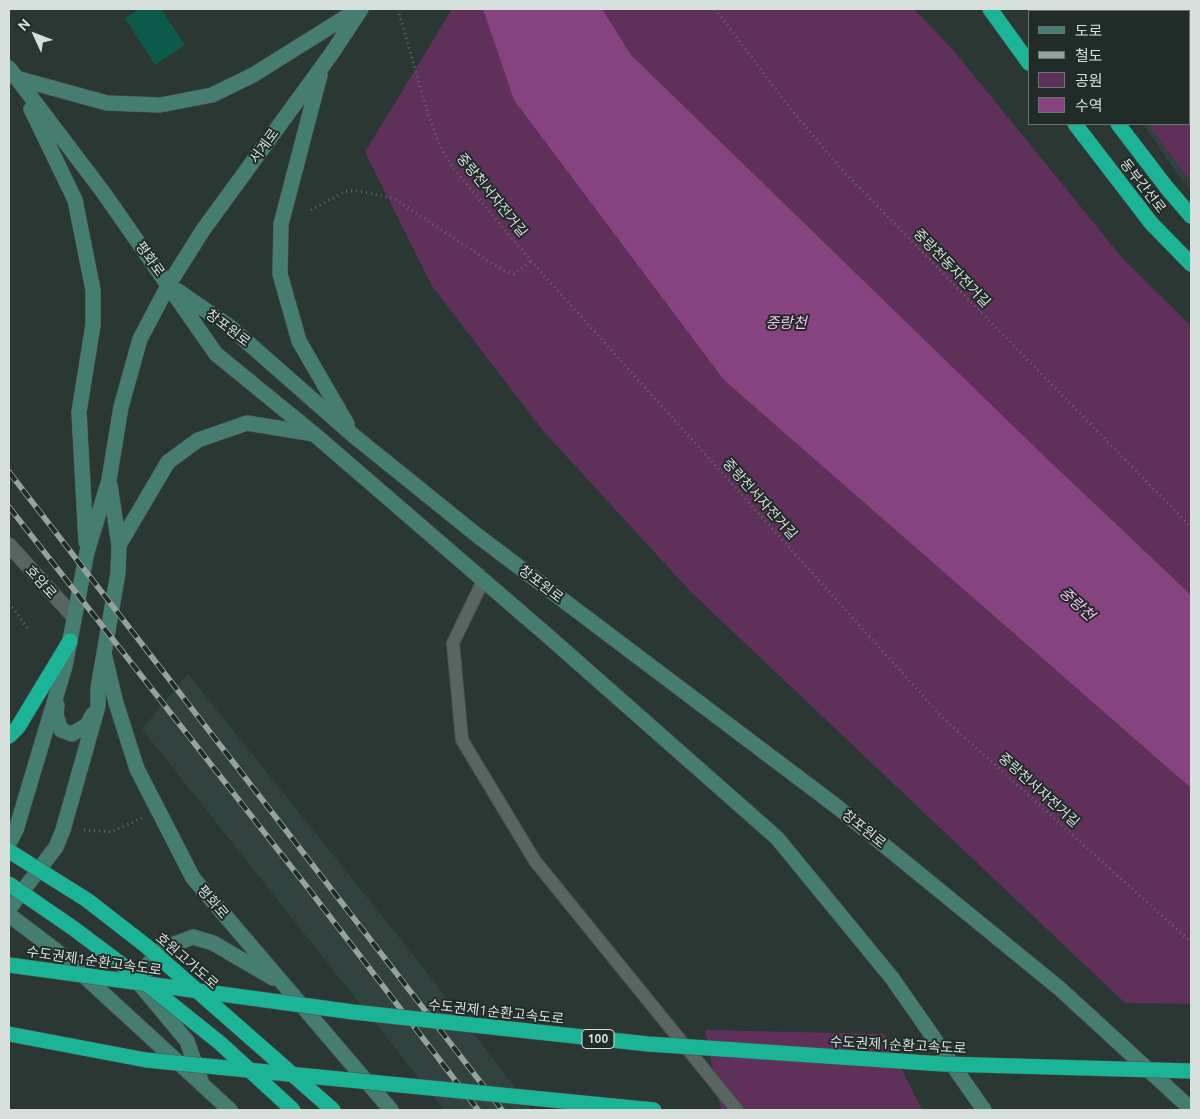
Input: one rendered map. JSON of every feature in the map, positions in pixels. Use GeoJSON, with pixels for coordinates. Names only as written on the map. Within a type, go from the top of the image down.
{"type":"FeatureCollection","features":[{"type":"Feature","properties":{"kind":"highway"},"geometry":{"type":"LineString","coordinates":[[990,9],[1028,62]]}},
{"type":"Feature","properties":{"kind":"highway","name":"동부간선로"},"geometry":{"type":"LineString","coordinates":[[1075,125],[1151,224],[1191,264]]}},
{"type":"Feature","properties":{"kind":"highway","name":"동부간선로"},"geometry":{"type":"LineString","coordinates":[[1119,125],[1191,216]]}},
{"type":"Feature","properties":{"kind":"highway"},"geometry":{"type":"LineString","coordinates":[[9,736],[18,728],[70,641]]}},
{"type":"Feature","properties":{"kind":"highway","name":"호원고가도로"},"geometry":{"type":"LineString","coordinates":[[9,851],[87,900],[145,945],[333,1110]]}},
{"type":"Feature","properties":{"kind":"highway"},"geometry":{"type":"LineString","coordinates":[[9,884],[130,970],[220,1043],[293,1110]]}},
{"type":"Feature","properties":{"kind":"highway","name":"수도권제1순환고속도로"},"geometry":{"type":"LineString","coordinates":[[9,965],[353,1012],[648,1044],[943,1064],[1191,1071]]}},
{"type":"Feature","properties":{"kind":"highway"},"geometry":{"type":"LineString","coordinates":[[9,1034],[146,1060],[654,1110]]}},
{"type":"Feature","properties":{"kind":"main road","name":"서계로"},"geometry":{"type":"LineString","coordinates":[[168,284],[203,230],[332,54],[360,9]]}},
{"type":"Feature","properties":{"kind":"main road"},"geometry":{"type":"LineString","coordinates":[[13,73],[106,103],[160,105],[212,95],[253,75],[360,9]]}},
{"type":"Feature","properties":{"kind":"main road"},"geometry":{"type":"LineString","coordinates":[[322,66],[281,224],[280,274],[300,341],[354,436]]}},
{"type":"Feature","properties":{"kind":"main road"},"geometry":{"type":"LineString","coordinates":[[13,73],[76,200],[93,290],[93,325],[79,412],[87,552]]}},
{"type":"Feature","properties":{"kind":"main road","name":"평화로"},"geometry":{"type":"LineString","coordinates":[[9,843],[16,830],[59,686],[70,641],[87,552],[110,480],[121,407],[140,339],[168,284],[103,192],[13,73]]}},
{"type":"Feature","properties":{"kind":"main road","name":"창포원로"},"geometry":{"type":"LineString","coordinates":[[168,284],[216,354],[314,434],[548,636],[777,838],[892,978],[984,1110]]}},
{"type":"Feature","properties":{"kind":"main road","name":"창포원로"},"geometry":{"type":"LineString","coordinates":[[168,284],[230,327],[354,436],[485,541],[836,806],[1059,988],[1191,1109]]}},
{"type":"Feature","properties":{"kind":"main road"},"geometry":{"type":"LineString","coordinates":[[119,545],[168,462],[198,440],[246,423],[314,434]]}},
{"type":"Feature","properties":{"kind":"main road","name":"평화로"},"geometry":{"type":"LineString","coordinates":[[9,909],[56,847],[63,830],[98,706],[98,688],[118,573],[119,545],[110,480]]}},
{"type":"Feature","properties":{"kind":"main road","name":"평화로"},"geometry":{"type":"LineString","coordinates":[[104,654],[116,702],[138,769],[193,878],[392,1110]]}},
{"type":"Feature","properties":{"kind":"main road"},"geometry":{"type":"LineString","coordinates":[[59,686],[56,715],[61,730],[72,734],[88,724],[98,706]]}},
{"type":"Feature","properties":{"kind":"main road"},"geometry":{"type":"LineString","coordinates":[[9,915],[58,952],[230,1110]]}},
{"type":"Feature","properties":{"kind":"main road"},"geometry":{"type":"LineString","coordinates":[[202,1084],[188,1041],[142,987],[146,967],[161,949],[193,937],[213,943],[283,984]]}},
{"type":"Feature","properties":{"kind":"street","name":"호암로"},"geometry":{"type":"LineString","coordinates":[[9,545],[74,617]]}},
{"type":"Feature","properties":{"kind":"lane"},"geometry":{"type":"LineString","coordinates":[[483,581],[453,643],[462,740],[535,861],[737,1110]]}},
{"type":"Feature","properties":{"kind":"path","name":"중랑천서자전거길"},"geometry":{"type":"LineString","coordinates":[[398,9],[428,114],[441,148],[454,169],[531,261],[942,717],[1191,942]]}},
{"type":"Feature","properties":{"kind":"path","name":"중랑천동자전거길"},"geometry":{"type":"LineString","coordinates":[[715,9],[788,107],[843,171],[1191,527]]}},
{"type":"Feature","properties":{"kind":"path"},"geometry":{"type":"LineString","coordinates":[[311,210],[346,191],[359,191],[395,199],[502,270],[514,274],[531,261]]}},
{"type":"Feature","properties":{"kind":"path"},"geometry":{"type":"LineString","coordinates":[[9,603],[28,629]]}},
{"type":"Feature","properties":{"kind":"path"},"geometry":{"type":"LineString","coordinates":[[81,830],[111,832],[143,818]]}},
{"type":"Feature","properties":{"kind":"shaded area"},"geometry":{"type":"Polygon","coordinates":[[[1191,9],[1191,189],[1179,176],[1144,125],[1190,125],[1190,10],[1063,10],[1191,9]]]}},
{"type":"Feature","properties":{"kind":"shaded area"},"geometry":{"type":"Polygon","coordinates":[[[188,674],[422,966],[532,1110],[444,1110],[142,729],[188,674]]]}},
{"type":"Feature","properties":{"kind":"green space"},"geometry":{"type":"Polygon","coordinates":[[[452,9],[914,9],[954,51],[1124,260],[1191,326],[1191,1004],[1125,1003],[691,592],[544,432],[432,286],[365,152],[452,9]]]}},
{"type":"Feature","properties":{"kind":"green space"},"geometry":{"type":"Polygon","coordinates":[[[1191,9],[1191,182],[1149,125],[1190,125],[1190,10],[1068,10],[1191,9]]]}},
{"type":"Feature","properties":{"kind":"green space"},"geometry":{"type":"Polygon","coordinates":[[[705,1030],[884,1034],[922,1110],[721,1110],[705,1030]]]}},
{"type":"Feature","properties":{"kind":"water","name":"중랑천"},"geometry":{"type":"Polygon","coordinates":[[[483,9],[602,9],[631,55],[1044,456],[1191,595],[1191,788],[724,380],[514,100],[483,9]]]}},
{"type":"Feature","properties":{"kind":"building"},"geometry":{"type":"Polygon","coordinates":[[[140,9],[161,9],[185,45],[155,65],[125,18],[140,9]]]}},
{"type":"Feature","properties":{"kind":"railway"},"geometry":{"type":"LineString","coordinates":[[9,472],[502,1110]]}},
{"type":"Feature","properties":{"kind":"railway"},"geometry":{"type":"LineString","coordinates":[[9,507],[311,892],[478,1110]]}}]}
